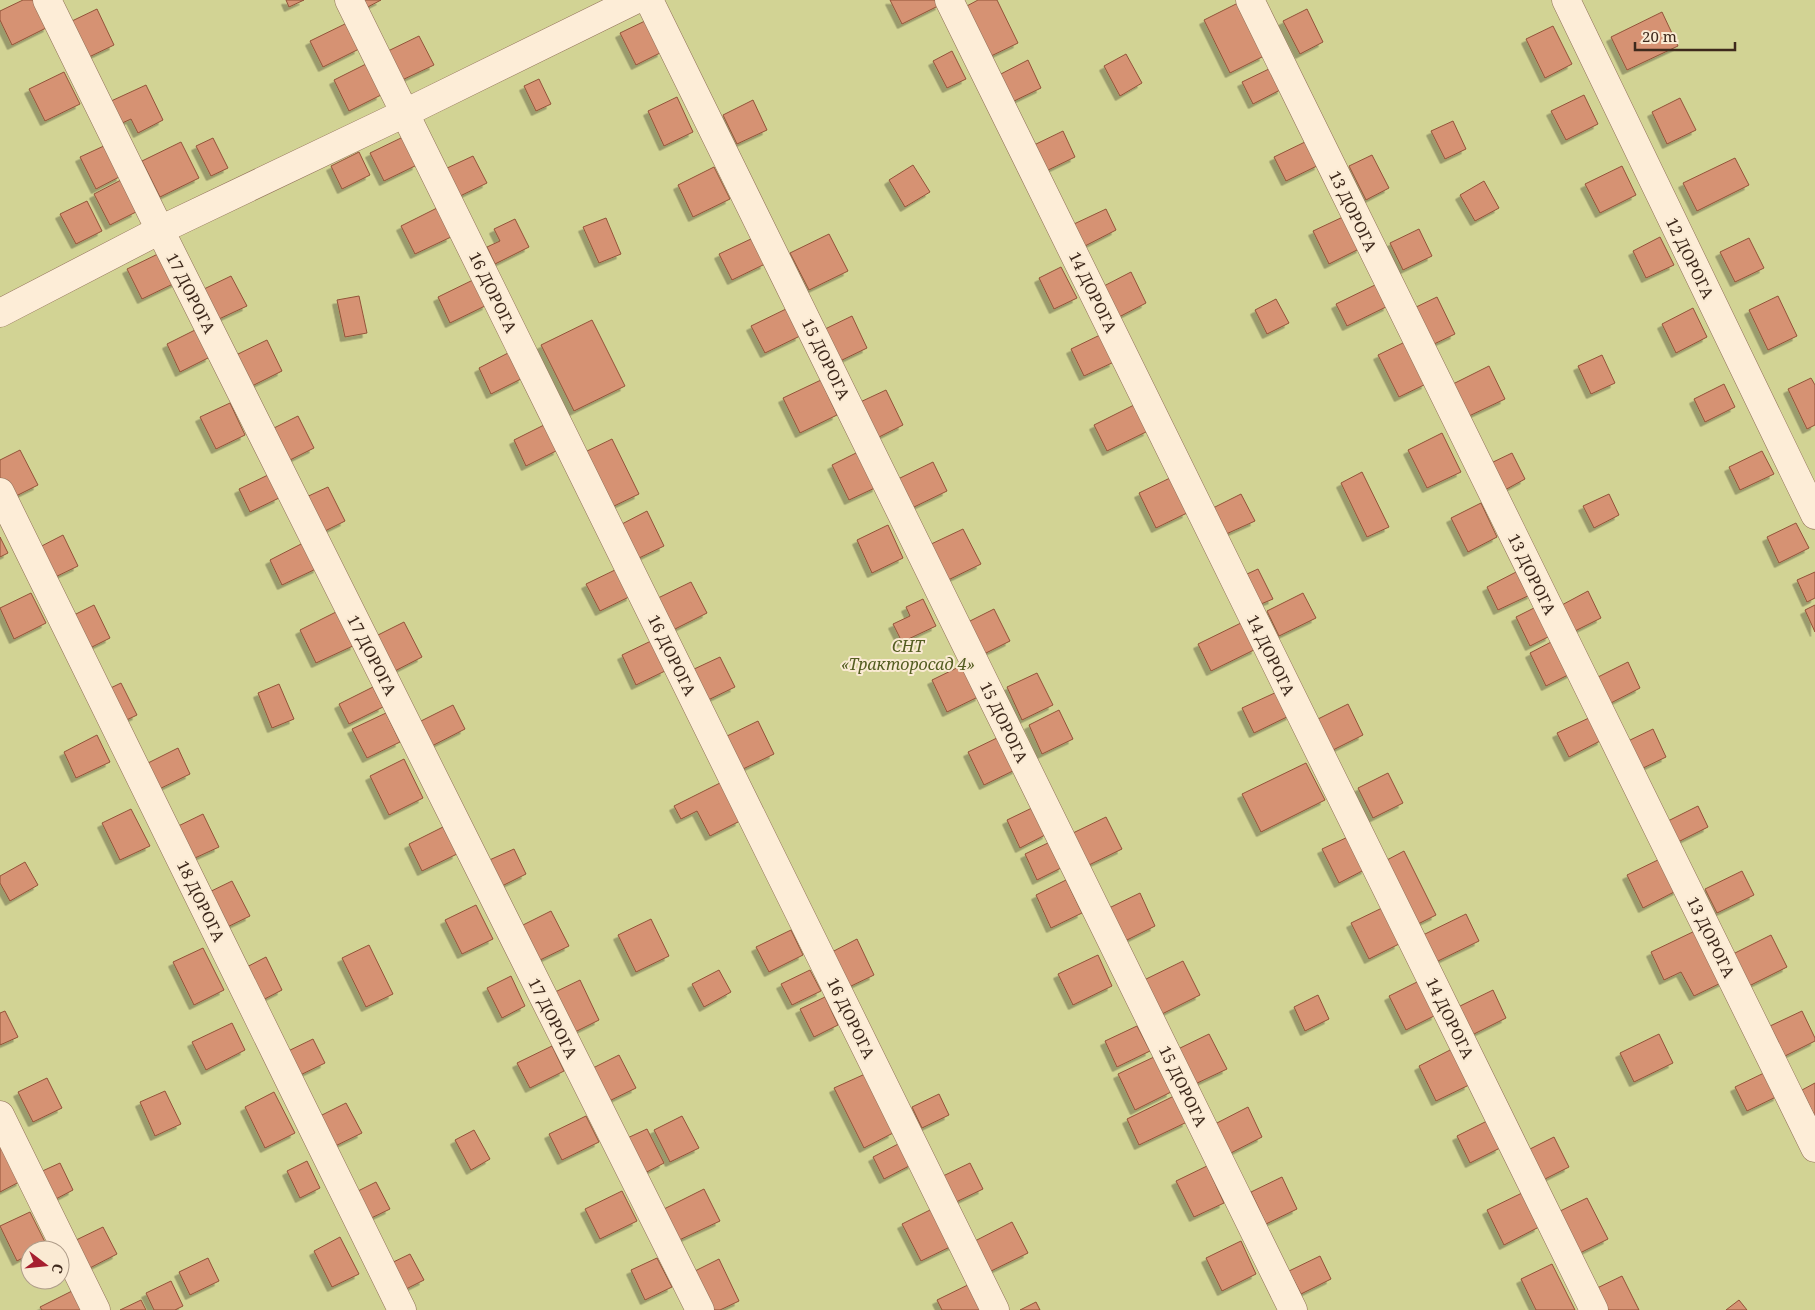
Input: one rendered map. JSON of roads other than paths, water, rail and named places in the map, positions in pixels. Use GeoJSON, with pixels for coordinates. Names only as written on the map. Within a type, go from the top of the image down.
{"type":"FeatureCollection","features":[{"type":"Feature","properties":{"kind":"street","name":"17 ДОРОГА"},"geometry":{"type":"LineString","coordinates":[[47,0],[700,1310]]}},
{"type":"Feature","properties":{"kind":"street","name":"16 ДОРОГА"},"geometry":{"type":"LineString","coordinates":[[349,0],[995,1310]]}},
{"type":"Feature","properties":{"kind":"street"},"geometry":{"type":"LineString","coordinates":[[0,312],[160,230],[635,0]]}},
{"type":"Feature","properties":{"kind":"street","name":"15 ДОРОГА"},"geometry":{"type":"LineString","coordinates":[[649,0],[1293,1310]]}},
{"type":"Feature","properties":{"kind":"street","name":"14 ДОРОГА"},"geometry":{"type":"LineString","coordinates":[[949,0],[1594,1310]]}},
{"type":"Feature","properties":{"kind":"street","name":"13 ДОРОГА"},"geometry":{"type":"LineString","coordinates":[[1250,0],[1815,1148]]}},
{"type":"Feature","properties":{"kind":"street","name":"12 ДОРОГА"},"geometry":{"type":"LineString","coordinates":[[1566,0],[1815,515]]}},
{"type":"Feature","properties":{"kind":"street","name":"18 ДОРОГА"},"geometry":{"type":"LineString","coordinates":[[0,492],[402,1310]]}},
{"type":"Feature","properties":{"kind":"street"},"geometry":{"type":"LineString","coordinates":[[0,1115],[96,1310]]}},
{"type":"Feature","properties":{"kind":"park label","name":"СНТ «Тракторосад 4»"},"geometry":{"type":"Point","coordinates":[908,655]}}]}
